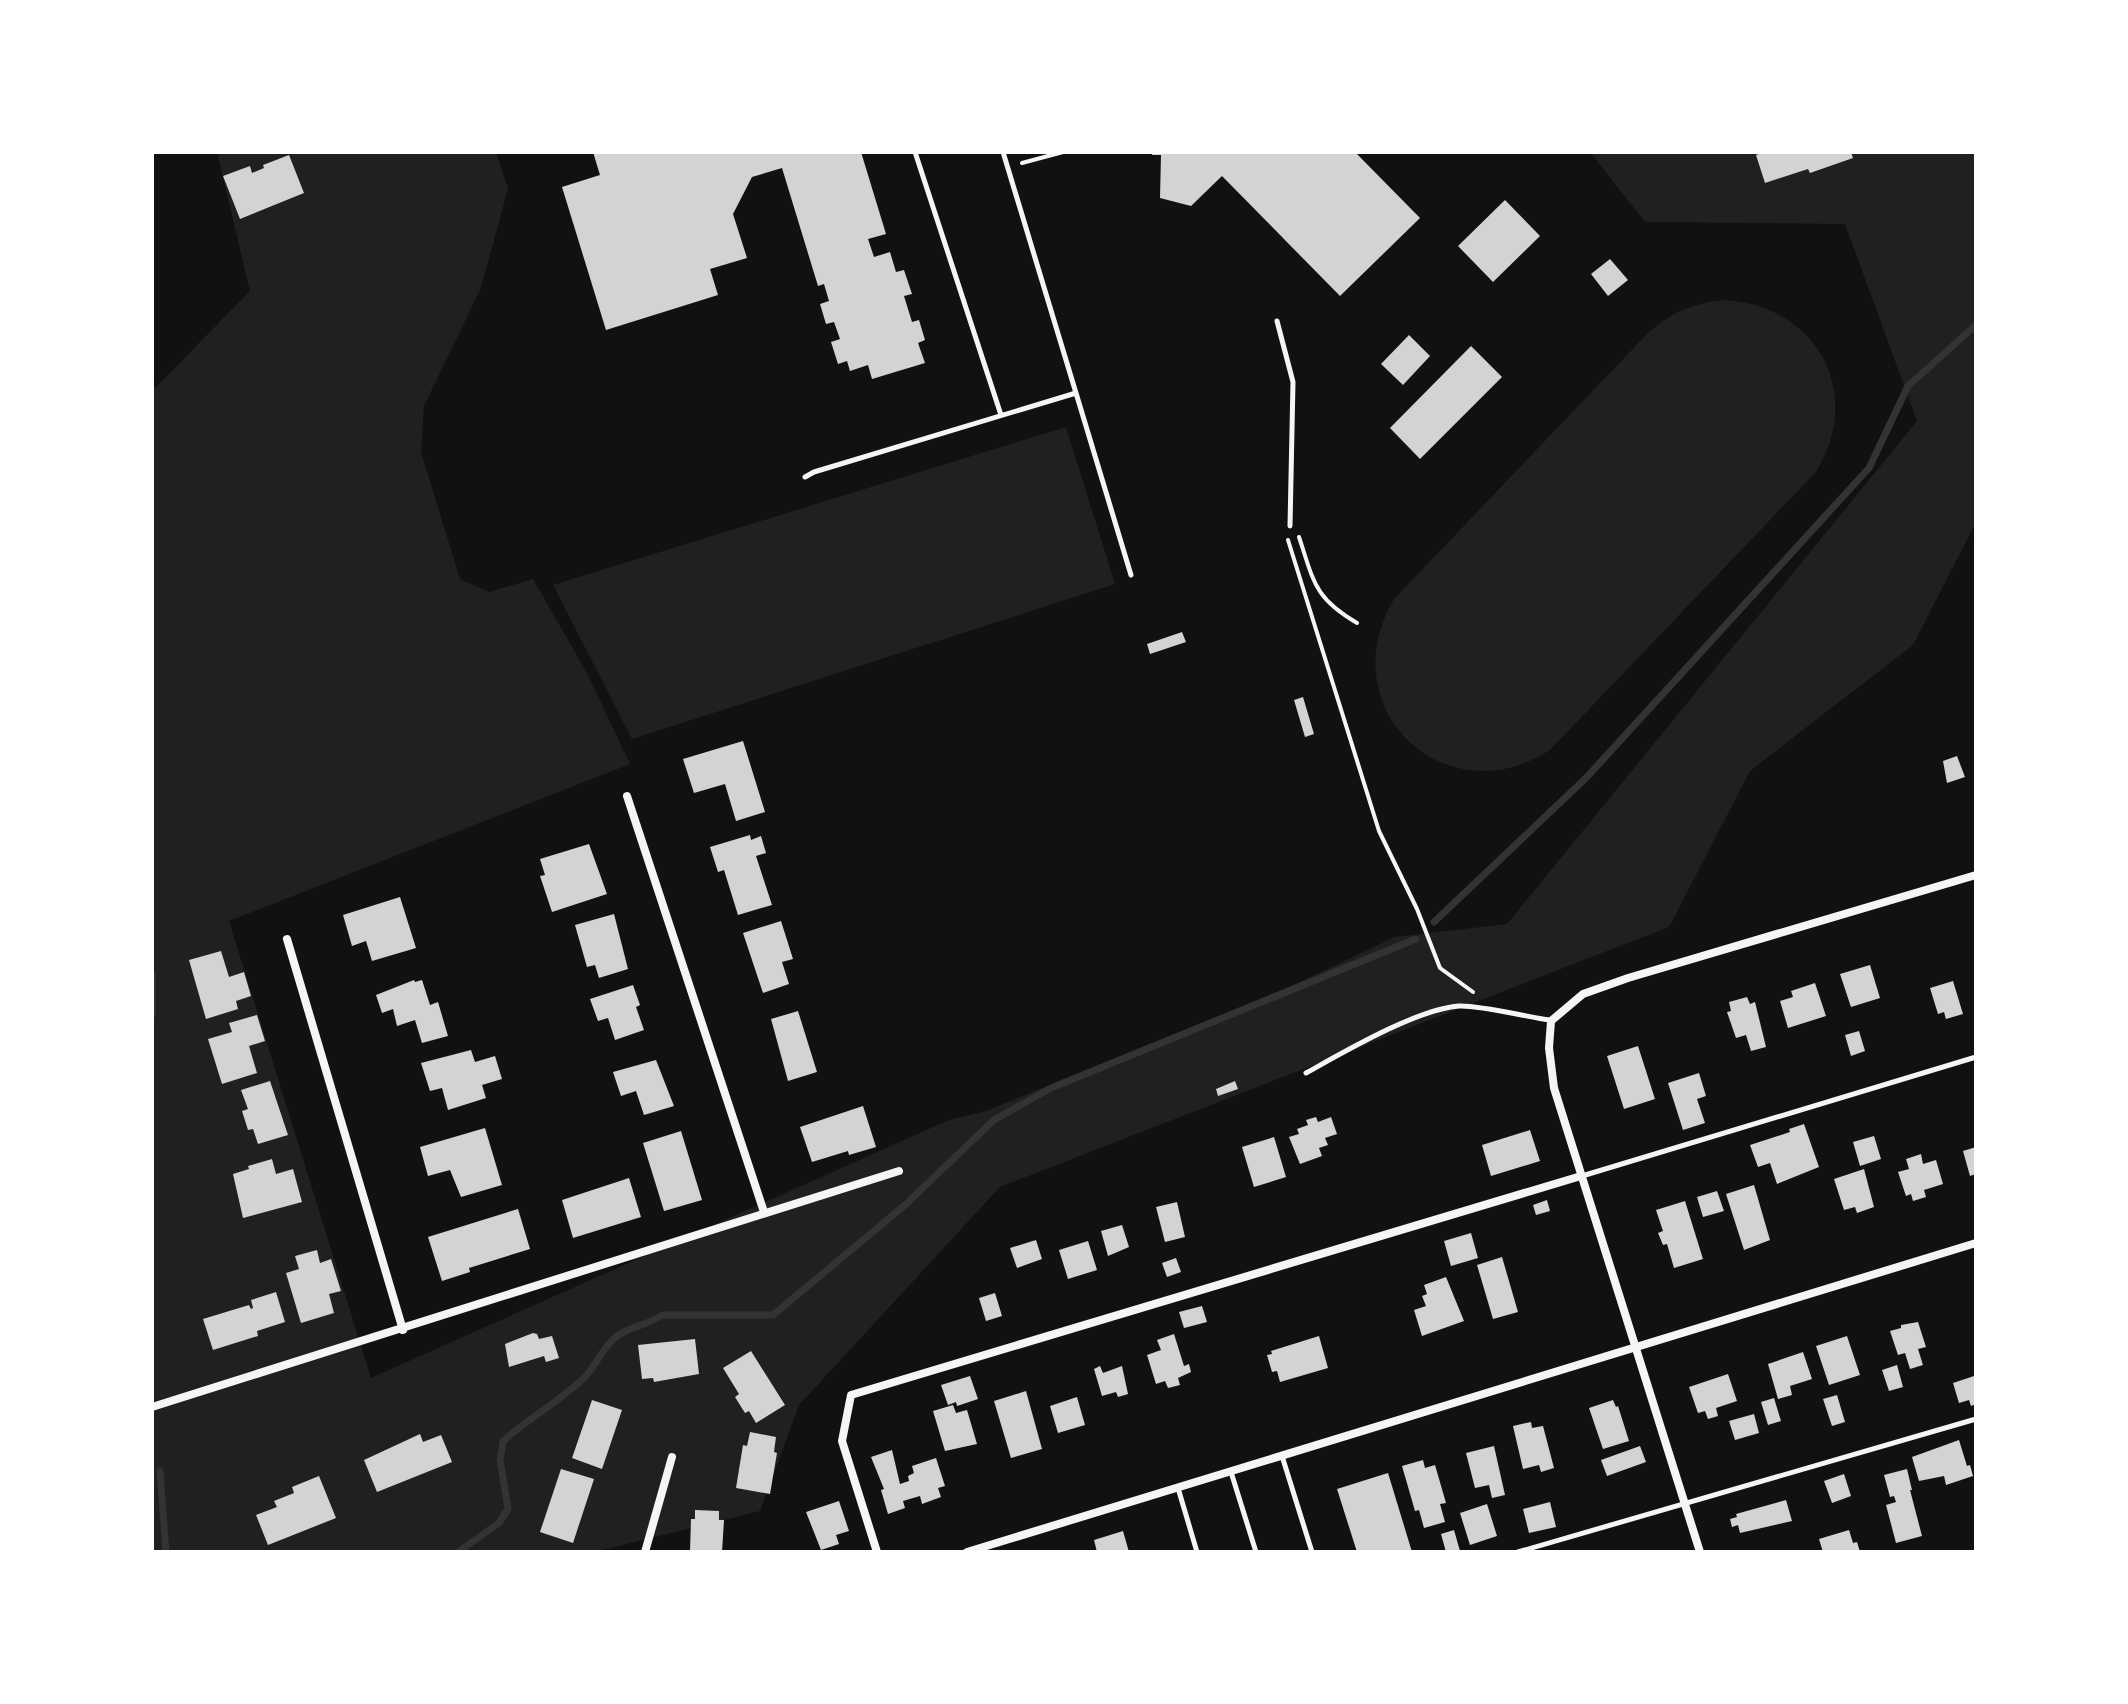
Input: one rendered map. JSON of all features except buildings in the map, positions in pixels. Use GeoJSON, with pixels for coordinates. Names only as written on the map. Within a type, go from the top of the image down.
{"type":"FeatureCollection","features":[{"type":"Feature","properties":{"kind":"street"},"geometry":{"type":"LineString","coordinates":[[627,796],[764,1212]]}},
{"type":"Feature","properties":{"kind":"street"},"geometry":{"type":"LineString","coordinates":[[1700,1552],[1554,1088],[1549,1048],[1551,1021],[1583,994],[1628,978],[1976,875]]}},
{"type":"Feature","properties":{"kind":"street"},"geometry":{"type":"LineString","coordinates":[[287,939],[403,1330]]}},
{"type":"Feature","properties":{"kind":"street"},"geometry":{"type":"LineString","coordinates":[[152,1407],[899,1171]]}},
{"type":"Feature","properties":{"kind":"street"},"geometry":{"type":"LineString","coordinates":[[877,1552],[842,1441],[851,1395],[1581,1176]]}},
{"type":"Feature","properties":{"kind":"street"},"geometry":{"type":"LineString","coordinates":[[967,1552],[1976,1243]]}},
{"type":"Feature","properties":{"kind":"street"},"geometry":{"type":"LineString","coordinates":[[645,1552],[672,1457]]}},
{"type":"Feature","properties":{"kind":"lane"},"geometry":{"type":"LineString","coordinates":[[915,152],[1001,415]]}},
{"type":"Feature","properties":{"kind":"lane"},"geometry":{"type":"LineString","coordinates":[[1003,152],[1131,575]]}},
{"type":"Feature","properties":{"kind":"lane"},"geometry":{"type":"LineString","coordinates":[[1277,321],[1293,382],[1290,526]]}},
{"type":"Feature","properties":{"kind":"lane"},"geometry":{"type":"LineString","coordinates":[[805,477],[1076,393]]}},
{"type":"Feature","properties":{"kind":"lane"},"geometry":{"type":"LineString","coordinates":[[1306,1073],[1357,1045],[1438,1010],[1461,1006],[1551,1021]]}},
{"type":"Feature","properties":{"kind":"lane"},"geometry":{"type":"LineString","coordinates":[[1581,1176],[1976,1057]]}},
{"type":"Feature","properties":{"kind":"lane"},"geometry":{"type":"LineString","coordinates":[[1518,1552],[1976,1419]]}},
{"type":"Feature","properties":{"kind":"lane"},"geometry":{"type":"LineString","coordinates":[[1282,1456],[1312,1552]]}},
{"type":"Feature","properties":{"kind":"lane"},"geometry":{"type":"LineString","coordinates":[[1231,1472],[1256,1552]]}},
{"type":"Feature","properties":{"kind":"lane"},"geometry":{"type":"LineString","coordinates":[[1178,1488],[1197,1552]]}},
{"type":"Feature","properties":{"kind":"path"},"geometry":{"type":"LineString","coordinates":[[1022,163],[1063,152]]}},
{"type":"Feature","properties":{"kind":"path"},"geometry":{"type":"LineString","coordinates":[[1290,526],[1299,536],[1317,591],[1332,609],[1357,623]]}},
{"type":"Feature","properties":{"kind":"path"},"geometry":{"type":"LineString","coordinates":[[1288,540],[1379,831],[1417,909],[1440,968],[1449,975]]}},
{"type":"Feature","properties":{"kind":"shaded area"},"geometry":{"type":"Polygon","coordinates":[[[217,152],[496,152],[508,189],[481,288],[424,406],[421,452],[460,579],[489,592],[533,579],[588,675],[630,764],[229,921],[371,1378],[949,1120],[986,1111],[1283,990],[1395,937],[1507,924],[1917,421],[1845,224],[1645,222],[1590,152],[1976,152],[1976,522],[1913,645],[1750,771],[1669,927],[1000,1187],[799,1405],[760,1511],[594,1552],[152,1552],[152,391],[250,291],[217,152]]]}},
{"type":"Feature","properties":{"kind":"shaded area"},"geometry":{"type":"Polygon","coordinates":[[[1724,300],[1756,306],[1784,318],[1806,336],[1823,358],[1833,384],[1835,412],[1830,442],[1816,472],[1550,750],[1510,767],[1472,770],[1437,761],[1408,740],[1387,712],[1376,678],[1378,639],[1394,599],[1647,334],[1682,310],[1724,300]]]}},
{"type":"Feature","properties":{"kind":"shaded area"},"geometry":{"type":"Polygon","coordinates":[[[1066,427],[1115,584],[632,739],[553,585],[1066,427]]]}},
{"type":"Feature","properties":{"kind":"waterway"},"geometry":{"type":"LineString","coordinates":[[1434,922],[1587,777],[1869,468],[1908,386],[1976,325]]}},
{"type":"Feature","properties":{"kind":"waterway"},"geometry":{"type":"LineString","coordinates":[[458,1552],[499,1523],[508,1509],[500,1460],[503,1441],[582,1380],[617,1336],[662,1315],[773,1315],[905,1205],[994,1120],[1051,1088],[1416,939]]}},
{"type":"Feature","properties":{"kind":"waterway"},"geometry":{"type":"LineString","coordinates":[[152,975],[152,1015]]}},
{"type":"Feature","properties":{"kind":"waterway"},"geometry":{"type":"LineString","coordinates":[[160,1471],[166,1552]]}}]}
